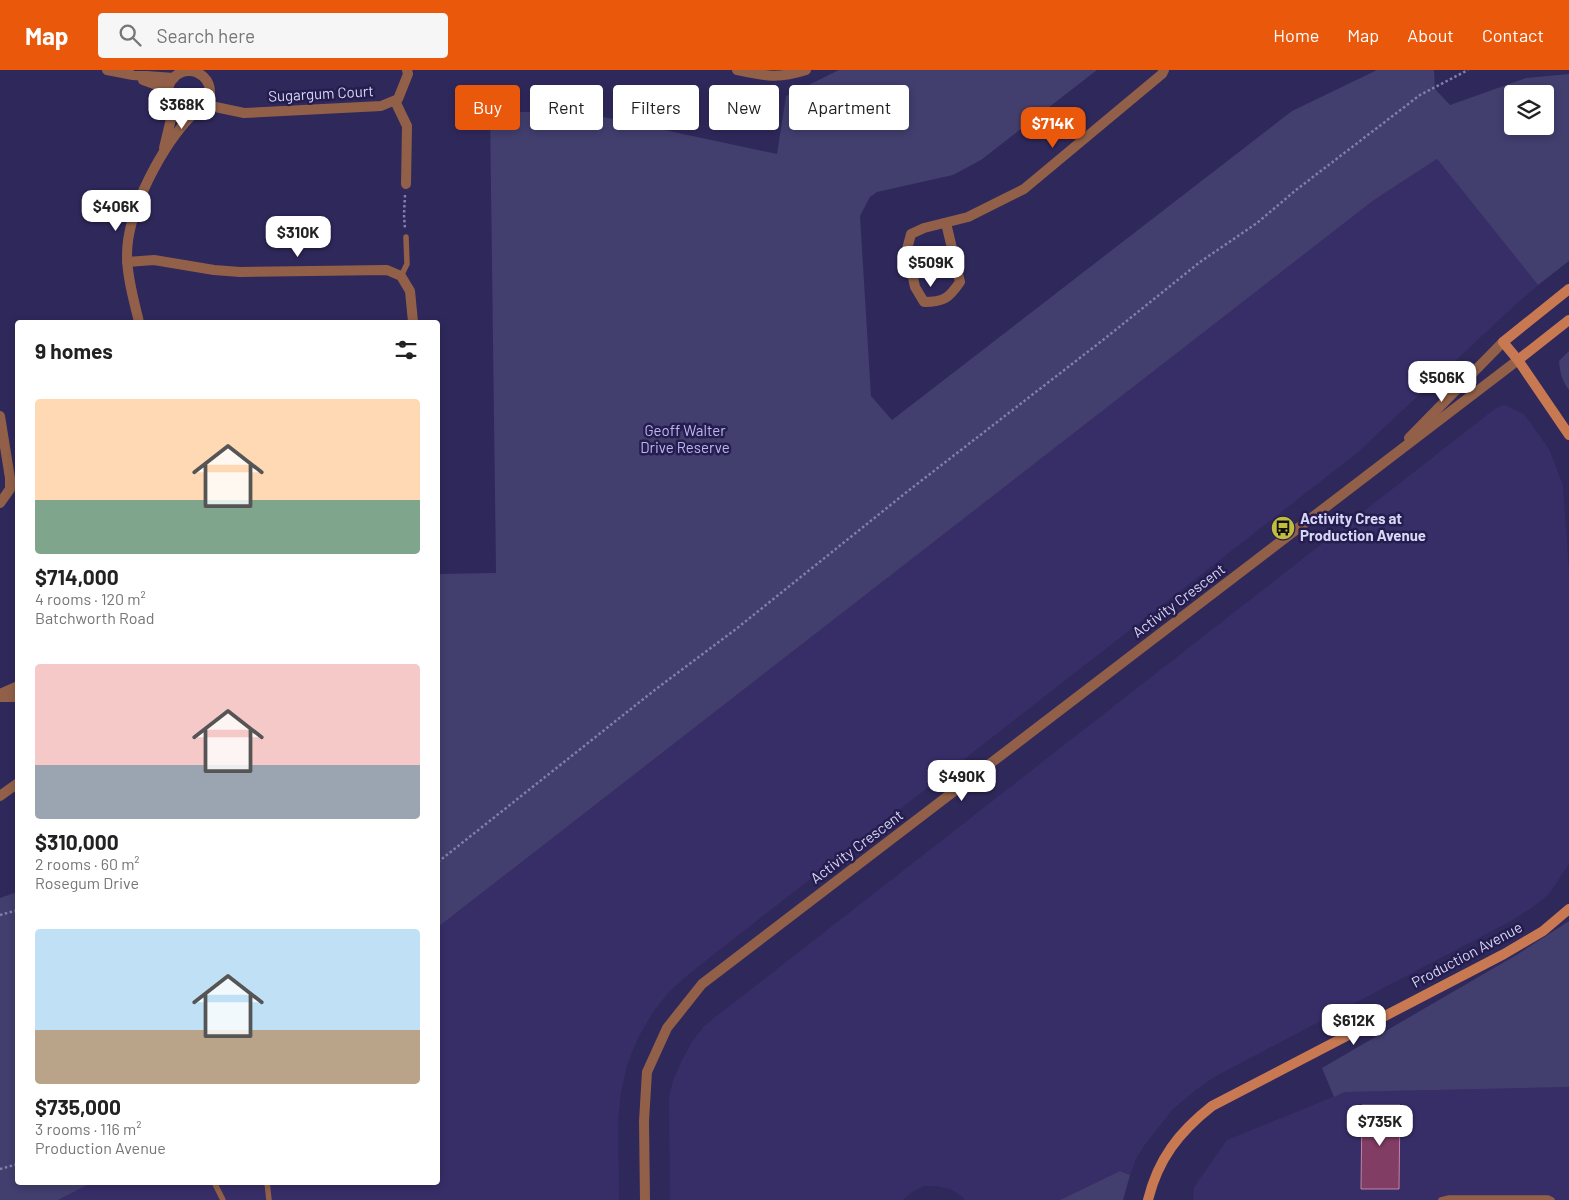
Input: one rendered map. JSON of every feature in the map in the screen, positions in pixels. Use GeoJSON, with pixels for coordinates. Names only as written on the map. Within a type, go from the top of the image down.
{"type":"FeatureCollection","features":[{"type":"Feature","properties":{"kind":"main road","name":"Activity Crescent"},"geometry":{"type":"LineString","coordinates":[[1503,342],[1569,289]]}},
{"type":"Feature","properties":{"kind":"main road","name":"Activity Crescent"},"geometry":{"type":"LineString","coordinates":[[1518,360],[1569,320]]}},
{"type":"Feature","properties":{"kind":"main road"},"geometry":{"type":"LineString","coordinates":[[1503,342],[1518,360],[1569,435]]}},
{"type":"Feature","properties":{"kind":"main road","name":"Production Avenue"},"geometry":{"type":"LineString","coordinates":[[1148,1200],[1154,1180],[1171,1146],[1196,1119],[1212,1106],[1504,954],[1543,931],[1569,909]]}},
{"type":"Feature","properties":{"kind":"street"},"geometry":{"type":"LineString","coordinates":[[107,70],[133,75],[174,78]]}},
{"type":"Feature","properties":{"kind":"street"},"geometry":{"type":"LineString","coordinates":[[139,320],[127,262],[128,237],[137,208],[163,151],[171,119],[172,105],[168,89],[174,78],[183,72],[189,70],[208,75],[211,93],[206,105],[194,113],[163,151]]}},
{"type":"Feature","properties":{"kind":"street","name":"Sugargum Court"},"geometry":{"type":"LineString","coordinates":[[206,105],[244,113],[381,106],[398,98],[408,70]]}},
{"type":"Feature","properties":{"kind":"street"},"geometry":{"type":"LineString","coordinates":[[737,70],[773,77],[806,70]]}},
{"type":"Feature","properties":{"kind":"street"},"geometry":{"type":"LineString","coordinates":[[946,223],[960,282],[951,295],[939,302],[924,302],[915,287],[907,249],[911,234],[924,228],[968,217],[1024,189],[1162,74],[1164,70]]}},
{"type":"Feature","properties":{"kind":"street"},"geometry":{"type":"LineString","coordinates":[[133,75],[168,89]]}},
{"type":"Feature","properties":{"kind":"street"},"geometry":{"type":"LineString","coordinates":[[211,93],[244,113]]}},
{"type":"Feature","properties":{"kind":"street"},"geometry":{"type":"LineString","coordinates":[[395,101],[407,126],[406,184]]}},
{"type":"Feature","properties":{"kind":"street"},"geometry":{"type":"LineString","coordinates":[[172,105],[182,112],[194,113]]}},
{"type":"Feature","properties":{"kind":"street"},"geometry":{"type":"LineString","coordinates":[[127,262],[154,260],[204,269],[240,272],[387,270],[401,276],[410,291],[413,320]]}},
{"type":"Feature","properties":{"kind":"street","name":"Activity Crescent"},"geometry":{"type":"LineString","coordinates":[[1382,465],[1503,342]]}},
{"type":"Feature","properties":{"kind":"street","name":"Activity Crescent"},"geometry":{"type":"LineString","coordinates":[[645,1200],[644,1121],[647,1072],[667,1028],[702,984],[1518,360]]}},
{"type":"Feature","properties":{"kind":"street"},"geometry":{"type":"LineString","coordinates":[[0,416],[10,478],[10,489],[0,503]]}},
{"type":"Feature","properties":{"kind":"street"},"geometry":{"type":"LineString","coordinates":[[0,695],[15,688]]}},
{"type":"Feature","properties":{"kind":"street"},"geometry":{"type":"LineString","coordinates":[[0,695],[15,697]]}},
{"type":"Feature","properties":{"kind":"street"},"geometry":{"type":"LineString","coordinates":[[0,796],[15,785]]}},
{"type":"Feature","properties":{"kind":"lane"},"geometry":{"type":"LineString","coordinates":[[401,276],[407,264],[406,237]]}},
{"type":"Feature","properties":{"kind":"lane"},"geometry":{"type":"LineString","coordinates":[[216,1185],[223,1200]]}},
{"type":"Feature","properties":{"kind":"lane"},"geometry":{"type":"LineString","coordinates":[[267,1185],[269,1200]]}},
{"type":"Feature","properties":{"kind":"lane"},"geometry":{"type":"LineString","coordinates":[[1441,1200],[1459,1198],[1548,1198],[1552,1200]]}},
{"type":"Feature","properties":{"kind":"path"},"geometry":{"type":"LineString","coordinates":[[440,860],[1200,262],[1257,223],[1296,190],[1420,95],[1468,70]]}},
{"type":"Feature","properties":{"kind":"path"},"geometry":{"type":"LineString","coordinates":[[406,184],[404,216],[406,237]]}},
{"type":"Feature","properties":{"kind":"path"},"geometry":{"type":"LineString","coordinates":[[0,915],[15,911]]}},
{"type":"Feature","properties":{"kind":"path"},"geometry":{"type":"LineString","coordinates":[[0,1169],[15,1165]]}},
{"type":"Feature","properties":{"kind":"shaded area"},"geometry":{"type":"Polygon","coordinates":[[[1437,159],[1538,285],[1357,453],[690,973],[669,992],[653,1012],[638,1038],[627,1065],[618,1121],[619,1200],[58,1200],[86,1185],[440,1185],[440,925],[1374,200],[1437,159]]]}},
{"type":"Feature","properties":{"kind":"shaded area"},"geometry":{"type":"Polygon","coordinates":[[[1504,405],[1524,414],[1549,449],[1563,485],[1569,573],[1569,864],[1549,894],[1511,921],[1216,1076],[1172,1110],[1144,1146],[1136,1159],[1130,1175],[1120,1171],[1060,1200],[964,1200],[963,1197],[950,1189],[924,1186],[912,1192],[903,1200],[670,1200],[669,1097],[673,1081],[682,1060],[704,1026],[1496,408],[1504,405]]]}},
{"type":"Feature","properties":{"kind":"shaded area"},"geometry":{"type":"Polygon","coordinates":[[[1569,1087],[1569,1200],[1193,1200],[1194,1187],[1227,1140],[1345,1092],[1569,1087]]]}},
{"type":"Feature","properties":{"kind":"green space","name":"Geoff Walter Drive Reserve"},"geometry":{"type":"Polygon","coordinates":[[[839,70],[1097,70],[981,160],[953,175],[877,192],[870,197],[860,216],[871,396],[892,420],[1292,111],[1377,70],[1434,70],[1435,89],[1450,105],[1504,86],[1504,135],[1554,135],[1554,85],[1506,85],[1526,78],[1569,74],[1569,261],[1538,285],[1437,159],[1374,200],[440,925],[440,574],[496,573],[490,130],[520,130],[520,112],[530,112],[530,130],[603,130],[603,117],[613,119],[613,130],[664,130],[777,154],[786,96],[789,95],[789,130],[909,130],[909,85],[808,85],[839,70]]]}},
{"type":"Feature","properties":{"kind":"green space"},"geometry":{"type":"Polygon","coordinates":[[[1569,351],[1569,390],[1562,377],[1559,361],[1569,351]]]}},
{"type":"Feature","properties":{"kind":"green space"},"geometry":{"type":"Polygon","coordinates":[[[15,893],[15,1185],[87,1185],[58,1200],[0,1200],[0,898],[15,893]]]}},
{"type":"Feature","properties":{"kind":"green space"},"geometry":{"type":"Polygon","coordinates":[[[1569,921],[1569,1087],[1345,1092],[1334,1097],[1322,1068],[1518,954],[1569,921]]]}},
{"type":"Feature","properties":{"kind":"green space"},"geometry":{"type":"Polygon","coordinates":[[[1120,1171],[1130,1175],[1123,1200],[1060,1200],[1120,1171]]]}},
{"type":"Feature","properties":{"kind":"building"},"geometry":{"type":"Polygon","coordinates":[[[1362,1105],[1400,1105],[1399,1189],[1361,1189],[1362,1105]]]}},
{"type":"Feature","properties":{"kind":"place","name":"Activity Cres at Production Avenue"},"geometry":{"type":"Point","coordinates":[1283,528]}}]}
